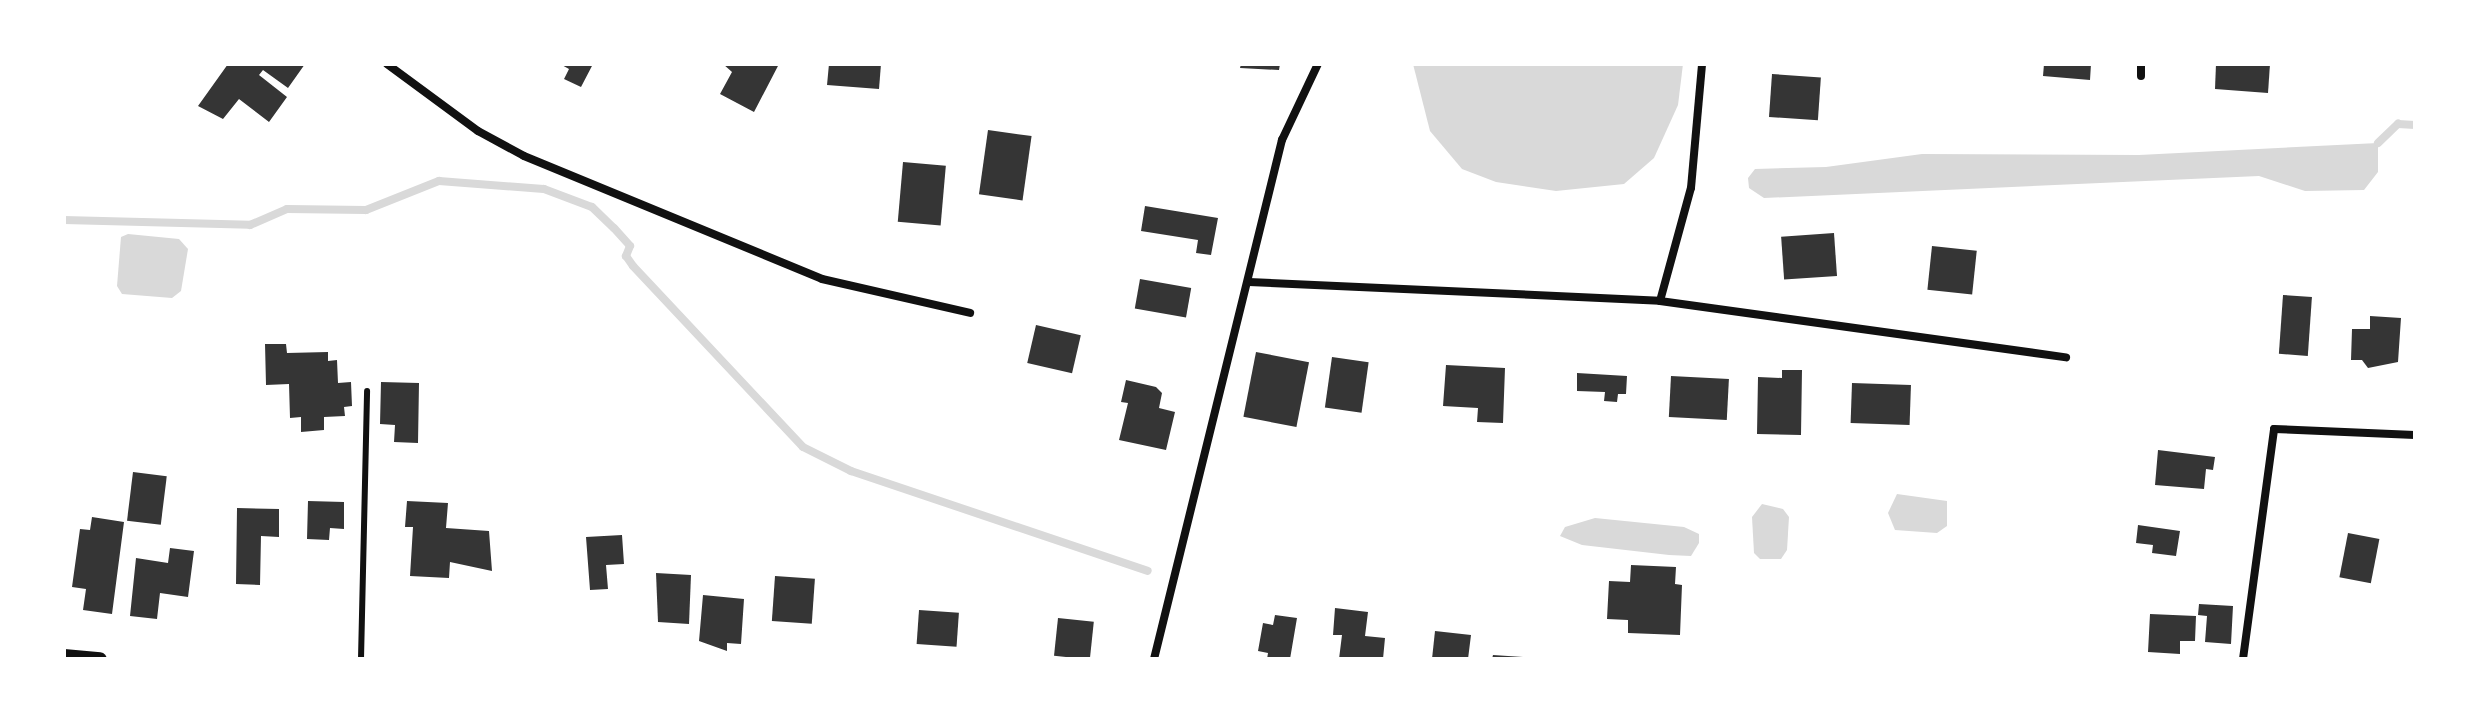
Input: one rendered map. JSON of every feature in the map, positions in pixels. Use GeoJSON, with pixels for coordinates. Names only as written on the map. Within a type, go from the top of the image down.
{"type":"FeatureCollection","features":[{"type":"Feature","properties":{"kind":"street"},"geometry":{"type":"LineString","coordinates":[[387,64],[478,131],[524,156],[822,279],[970,313]]}},
{"type":"Feature","properties":{"kind":"street"},"geometry":{"type":"LineString","coordinates":[[1154,659],[1282,140],[1318,64]]}},
{"type":"Feature","properties":{"kind":"street"},"geometry":{"type":"LineString","coordinates":[[1660,301],[1691,188],[1702,64]]}},
{"type":"Feature","properties":{"kind":"street"},"geometry":{"type":"LineString","coordinates":[[2141,64],[2141,76]]}},
{"type":"Feature","properties":{"kind":"street"},"geometry":{"type":"LineString","coordinates":[[1249,282],[1660,301],[2066,357]]}},
{"type":"Feature","properties":{"kind":"street"},"geometry":{"type":"LineString","coordinates":[[2243,659],[2274,429],[2415,435]]}},
{"type":"Feature","properties":{"kind":"street"},"geometry":{"type":"LineString","coordinates":[[64,656],[100,659]]}},
{"type":"Feature","properties":{"kind":"lane"},"geometry":{"type":"LineString","coordinates":[[361,659],[367,391]]}},
{"type":"Feature","properties":{"kind":"shaded area"},"geometry":{"type":"Polygon","coordinates":[[[1413,64],[1683,64],[1678,105],[1654,158],[1624,184],[1556,191],[1496,182],[1462,169],[1430,131],[1413,64]]]}},
{"type":"Feature","properties":{"kind":"shaded area"},"geometry":{"type":"Polygon","coordinates":[[[2378,143],[2378,172],[2364,190],[2305,191],[2259,176],[1764,198],[1749,188],[1748,178],[1755,169],[1826,167],[1922,154],[2139,155],[2378,143]]]}},
{"type":"Feature","properties":{"kind":"shaded area"},"geometry":{"type":"Polygon","coordinates":[[[128,234],[179,239],[188,249],[181,291],[172,298],[122,294],[117,286],[121,237],[128,234]]]}},
{"type":"Feature","properties":{"kind":"shaded area"},"geometry":{"type":"Polygon","coordinates":[[[1897,494],[1947,501],[1947,526],[1937,533],[1895,530],[1888,513],[1897,494]]]}},
{"type":"Feature","properties":{"kind":"shaded area"},"geometry":{"type":"Polygon","coordinates":[[[1762,504],[1783,509],[1789,517],[1787,550],[1781,559],[1760,559],[1754,553],[1752,517],[1762,504]]]}},
{"type":"Feature","properties":{"kind":"shaded area"},"geometry":{"type":"Polygon","coordinates":[[[1595,518],[1684,527],[1699,534],[1699,543],[1691,556],[1669,555],[1582,545],[1560,536],[1565,527],[1595,518]]]}},
{"type":"Feature","properties":{"kind":"building"},"geometry":{"type":"Polygon","coordinates":[[[228,64],[305,64],[288,88],[263,70],[259,75],[287,97],[269,122],[239,99],[223,119],[198,106],[228,64]]]}},
{"type":"Feature","properties":{"kind":"building"},"geometry":{"type":"Polygon","coordinates":[[[560,64],[593,64],[581,87],[564,79],[569,69],[560,64]]]}},
{"type":"Feature","properties":{"kind":"building"},"geometry":{"type":"Polygon","coordinates":[[[723,64],[779,64],[754,112],[720,94],[732,72],[723,64]]]}},
{"type":"Feature","properties":{"kind":"building"},"geometry":{"type":"Polygon","coordinates":[[[829,64],[881,64],[879,89],[827,85],[829,64]]]}},
{"type":"Feature","properties":{"kind":"building"},"geometry":{"type":"Polygon","coordinates":[[[1241,64],[1280,64],[1279,70],[1240,68],[1241,64]]]}},
{"type":"Feature","properties":{"kind":"building"},"geometry":{"type":"Polygon","coordinates":[[[2044,64],[2091,64],[2090,80],[2043,76],[2044,64]]]}},
{"type":"Feature","properties":{"kind":"building"},"geometry":{"type":"Polygon","coordinates":[[[2216,64],[2270,64],[2268,93],[2215,89],[2216,64]]]}},
{"type":"Feature","properties":{"kind":"building"},"geometry":{"type":"Polygon","coordinates":[[[1772,74],[1821,77],[1818,120],[1769,117],[1772,74]]]}},
{"type":"Feature","properties":{"kind":"building"},"geometry":{"type":"Polygon","coordinates":[[[988,130],[1032,136],[1023,200],[979,194],[988,130]]]}},
{"type":"Feature","properties":{"kind":"building"},"geometry":{"type":"Polygon","coordinates":[[[903,162],[946,166],[941,226],[898,222],[903,162]]]}},
{"type":"Feature","properties":{"kind":"building"},"geometry":{"type":"Polygon","coordinates":[[[1145,206],[1218,218],[1211,255],[1196,253],[1198,240],[1141,231],[1145,206]]]}},
{"type":"Feature","properties":{"kind":"building"},"geometry":{"type":"Polygon","coordinates":[[[1834,233],[1837,276],[1784,280],[1781,237],[1834,233]]]}},
{"type":"Feature","properties":{"kind":"building"},"geometry":{"type":"Polygon","coordinates":[[[1932,246],[1977,251],[1972,294],[1927,290],[1932,246]]]}},
{"type":"Feature","properties":{"kind":"building"},"geometry":{"type":"Polygon","coordinates":[[[1140,279],[1191,288],[1186,318],[1135,309],[1140,279]]]}},
{"type":"Feature","properties":{"kind":"building"},"geometry":{"type":"Polygon","coordinates":[[[2283,295],[2312,297],[2308,356],[2279,354],[2283,295]]]}},
{"type":"Feature","properties":{"kind":"building"},"geometry":{"type":"Polygon","coordinates":[[[2370,316],[2401,318],[2398,362],[2368,368],[2362,360],[2351,360],[2352,329],[2370,329],[2370,316]]]}},
{"type":"Feature","properties":{"kind":"building"},"geometry":{"type":"Polygon","coordinates":[[[1036,325],[1081,335],[1072,373],[1027,363],[1036,325]]]}},
{"type":"Feature","properties":{"kind":"building"},"geometry":{"type":"Polygon","coordinates":[[[265,344],[286,344],[287,353],[328,352],[328,361],[337,360],[338,383],[351,382],[352,406],[344,407],[345,416],[324,417],[324,430],[301,432],[301,417],[290,418],[289,384],[266,385],[265,344]]]}},
{"type":"Feature","properties":{"kind":"building"},"geometry":{"type":"Polygon","coordinates":[[[1256,352],[1309,362],[1296,427],[1243,417],[1256,352]]]}},
{"type":"Feature","properties":{"kind":"building"},"geometry":{"type":"Polygon","coordinates":[[[1332,357],[1369,362],[1362,413],[1325,408],[1332,357]]]}},
{"type":"Feature","properties":{"kind":"building"},"geometry":{"type":"Polygon","coordinates":[[[1446,365],[1505,368],[1503,423],[1477,422],[1478,408],[1443,406],[1446,365]]]}},
{"type":"Feature","properties":{"kind":"building"},"geometry":{"type":"Polygon","coordinates":[[[1782,370],[1802,370],[1801,435],[1757,434],[1758,377],[1782,378],[1782,370]]]}},
{"type":"Feature","properties":{"kind":"building"},"geometry":{"type":"Polygon","coordinates":[[[1577,373],[1627,376],[1626,394],[1618,394],[1617,402],[1604,401],[1605,392],[1577,391],[1577,373]]]}},
{"type":"Feature","properties":{"kind":"building"},"geometry":{"type":"Polygon","coordinates":[[[1671,376],[1729,379],[1727,420],[1669,417],[1671,376]]]}},
{"type":"Feature","properties":{"kind":"building"},"geometry":{"type":"Polygon","coordinates":[[[1126,380],[1156,387],[1162,393],[1159,408],[1175,412],[1166,450],[1119,440],[1128,403],[1121,402],[1126,380]]]}},
{"type":"Feature","properties":{"kind":"building"},"geometry":{"type":"Polygon","coordinates":[[[381,382],[419,383],[418,443],[394,442],[395,425],[380,424],[381,382]]]}},
{"type":"Feature","properties":{"kind":"building"},"geometry":{"type":"Polygon","coordinates":[[[1852,383],[1911,385],[1910,425],[1851,423],[1852,383]]]}},
{"type":"Feature","properties":{"kind":"building"},"geometry":{"type":"Polygon","coordinates":[[[2158,450],[2215,457],[2213,470],[2206,469],[2204,489],[2155,485],[2158,450]]]}},
{"type":"Feature","properties":{"kind":"building"},"geometry":{"type":"Polygon","coordinates":[[[133,472],[167,476],[161,525],[127,521],[133,472]]]}},
{"type":"Feature","properties":{"kind":"building"},"geometry":{"type":"Polygon","coordinates":[[[308,501],[344,502],[344,529],[330,528],[329,540],[307,539],[308,501]]]}},
{"type":"Feature","properties":{"kind":"building"},"geometry":{"type":"Polygon","coordinates":[[[407,501],[448,503],[446,528],[489,531],[492,571],[450,562],[449,578],[410,576],[413,527],[405,527],[407,501]]]}},
{"type":"Feature","properties":{"kind":"building"},"geometry":{"type":"Polygon","coordinates":[[[237,508],[279,509],[279,537],[261,536],[260,585],[236,584],[237,508]]]}},
{"type":"Feature","properties":{"kind":"building"},"geometry":{"type":"Polygon","coordinates":[[[92,517],[124,522],[112,614],[83,610],[86,589],[72,587],[80,529],[90,530],[92,517]]]}},
{"type":"Feature","properties":{"kind":"building"},"geometry":{"type":"Polygon","coordinates":[[[2138,525],[2180,531],[2176,556],[2152,553],[2153,545],[2136,543],[2138,525]]]}},
{"type":"Feature","properties":{"kind":"building"},"geometry":{"type":"Polygon","coordinates":[[[2348,533],[2379,539],[2371,583],[2339,577],[2348,533]]]}},
{"type":"Feature","properties":{"kind":"building"},"geometry":{"type":"Polygon","coordinates":[[[622,535],[624,564],[606,565],[608,589],[590,590],[586,537],[622,535]]]}},
{"type":"Feature","properties":{"kind":"building"},"geometry":{"type":"Polygon","coordinates":[[[170,548],[194,551],[188,597],[160,593],[157,619],[130,616],[136,558],[168,563],[170,548]]]}},
{"type":"Feature","properties":{"kind":"building"},"geometry":{"type":"Polygon","coordinates":[[[1631,565],[1676,567],[1675,584],[1682,585],[1680,635],[1628,633],[1628,620],[1607,619],[1609,581],[1630,582],[1631,565]]]}},
{"type":"Feature","properties":{"kind":"building"},"geometry":{"type":"Polygon","coordinates":[[[656,573],[691,575],[689,624],[658,622],[656,573]]]}},
{"type":"Feature","properties":{"kind":"building"},"geometry":{"type":"Polygon","coordinates":[[[775,576],[815,579],[812,624],[772,621],[775,576]]]}},
{"type":"Feature","properties":{"kind":"building"},"geometry":{"type":"Polygon","coordinates":[[[703,595],[744,599],[741,644],[727,643],[727,651],[699,641],[703,595]]]}},
{"type":"Feature","properties":{"kind":"building"},"geometry":{"type":"Polygon","coordinates":[[[2199,604],[2233,606],[2231,644],[2205,642],[2207,616],[2198,615],[2199,604]]]}},
{"type":"Feature","properties":{"kind":"building"},"geometry":{"type":"Polygon","coordinates":[[[1335,608],[1368,612],[1365,636],[1385,638],[1383,659],[1339,659],[1342,635],[1333,635],[1335,608]]]}},
{"type":"Feature","properties":{"kind":"building"},"geometry":{"type":"Polygon","coordinates":[[[919,610],[959,613],[957,647],[917,644],[919,610]]]}},
{"type":"Feature","properties":{"kind":"building"},"geometry":{"type":"Polygon","coordinates":[[[2150,614],[2196,616],[2195,641],[2180,641],[2180,654],[2148,652],[2150,614]]]}},
{"type":"Feature","properties":{"kind":"building"},"geometry":{"type":"Polygon","coordinates":[[[1275,615],[1297,618],[1290,659],[1267,659],[1268,653],[1258,651],[1263,623],[1273,625],[1275,615]]]}},
{"type":"Feature","properties":{"kind":"building"},"geometry":{"type":"Polygon","coordinates":[[[1058,618],[1094,622],[1090,659],[1054,656],[1058,618]]]}},
{"type":"Feature","properties":{"kind":"building"},"geometry":{"type":"Polygon","coordinates":[[[1435,631],[1471,635],[1468,659],[1432,659],[1435,631]]]}},
{"type":"Feature","properties":{"kind":"building"},"geometry":{"type":"Polygon","coordinates":[[[1493,655],[1523,657],[1523,659],[1492,659],[1493,655]]]}},
{"type":"Feature","properties":{"kind":"waterway"},"geometry":{"type":"LineString","coordinates":[[2378,143],[2398,124],[2415,125]]}},
{"type":"Feature","properties":{"kind":"waterway"},"geometry":{"type":"LineString","coordinates":[[64,220],[250,225],[287,209],[366,210],[439,181],[544,189],[592,207],[614,228],[630,246],[626,256],[633,266],[803,447],[851,471],[1148,571]]}}]}
